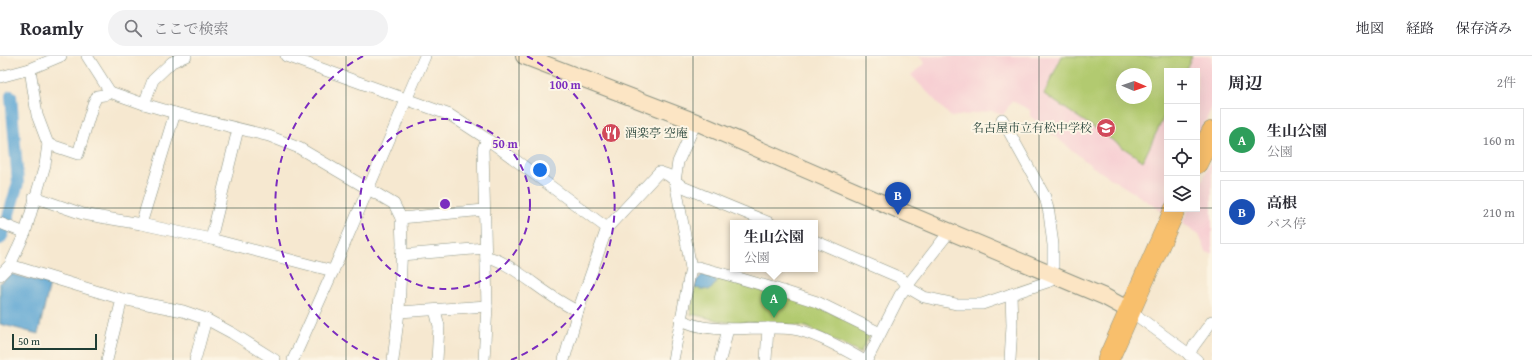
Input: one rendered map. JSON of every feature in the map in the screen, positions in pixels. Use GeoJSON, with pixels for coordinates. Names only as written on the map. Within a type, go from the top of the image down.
{"type":"FeatureCollection","features":[{"type":"Feature","properties":{"kind":"highway"},"geometry":{"type":"LineString","coordinates":[[1200,158],[1212,132]]}},
{"type":"Feature","properties":{"kind":"highway"},"geometry":{"type":"LineString","coordinates":[[1108,360],[1174,212]]}},
{"type":"Feature","properties":{"kind":"street"},"geometry":{"type":"LineString","coordinates":[[0,77],[30,69],[61,56]]}},
{"type":"Feature","properties":{"kind":"street"},"geometry":{"type":"LineString","coordinates":[[87,56],[110,92],[175,113],[269,136],[299,148],[394,204],[401,218],[401,255],[399,312],[393,360]]}},
{"type":"Feature","properties":{"kind":"street"},"geometry":{"type":"LineString","coordinates":[[144,104],[154,80],[172,62],[186,56]]}},
{"type":"Feature","properties":{"kind":"street"},"geometry":{"type":"LineString","coordinates":[[286,56],[450,114],[487,139],[607,228]]}},
{"type":"Feature","properties":{"kind":"street"},"geometry":{"type":"LineString","coordinates":[[292,360],[333,271],[425,56]]}},
{"type":"Feature","properties":{"kind":"street"},"geometry":{"type":"LineString","coordinates":[[524,56],[696,122],[908,214],[1113,300],[1193,357]]}},
{"type":"Feature","properties":{"kind":"street"},"geometry":{"type":"LineString","coordinates":[[0,275],[10,265],[25,233],[34,198],[45,165],[48,144],[37,115],[30,69]]}},
{"type":"Feature","properties":{"kind":"street"},"geometry":{"type":"LineString","coordinates":[[48,144],[78,154],[92,104],[98,96],[110,92]]}},
{"type":"Feature","properties":{"kind":"street"},"geometry":{"type":"LineString","coordinates":[[141,224],[175,113]]}},
{"type":"Feature","properties":{"kind":"street"},"geometry":{"type":"LineString","coordinates":[[1002,119],[1045,197],[1049,213],[1056,276]]}},
{"type":"Feature","properties":{"kind":"street"},"geometry":{"type":"LineString","coordinates":[[673,360],[691,268],[676,181],[678,162],[696,122]]}},
{"type":"Feature","properties":{"kind":"street"},"geometry":{"type":"LineString","coordinates":[[211,239],[238,129]]}},
{"type":"Feature","properties":{"kind":"street"},"geometry":{"type":"LineString","coordinates":[[484,360],[487,306],[483,149],[487,139]]}},
{"type":"Feature","properties":{"kind":"street"},"geometry":{"type":"LineString","coordinates":[[564,360],[578,311],[607,228],[659,172],[668,175],[683,187],[763,220]]}},
{"type":"Feature","properties":{"kind":"street"},"geometry":{"type":"LineString","coordinates":[[34,198],[83,214],[141,224],[211,239],[333,271]]}},
{"type":"Feature","properties":{"kind":"street"},"geometry":{"type":"LineString","coordinates":[[401,218],[484,210]]}},
{"type":"Feature","properties":{"kind":"street"},"geometry":{"type":"LineString","coordinates":[[0,223],[25,233]]}},
{"type":"Feature","properties":{"kind":"street"},"geometry":{"type":"LineString","coordinates":[[867,360],[906,285],[950,231]]}},
{"type":"Feature","properties":{"kind":"street"},"geometry":{"type":"LineString","coordinates":[[818,242],[901,278],[906,285],[924,297],[956,304],[982,304],[1056,276]]}},
{"type":"Feature","properties":{"kind":"street"},"geometry":{"type":"LineString","coordinates":[[401,255],[485,253],[523,275],[568,308],[578,311]]}},
{"type":"Feature","properties":{"kind":"street"},"geometry":{"type":"LineString","coordinates":[[10,265],[122,299],[183,311],[206,320],[232,333],[275,360]]}},
{"type":"Feature","properties":{"kind":"street"},"geometry":{"type":"LineString","coordinates":[[691,268],[698,267],[810,300],[880,333]]}},
{"type":"Feature","properties":{"kind":"street"},"geometry":{"type":"LineString","coordinates":[[1010,360],[1012,325],[1011,294]]}},
{"type":"Feature","properties":{"kind":"street"},"geometry":{"type":"LineString","coordinates":[[107,360],[122,299]]}},
{"type":"Feature","properties":{"kind":"street"},"geometry":{"type":"LineString","coordinates":[[399,312],[487,306]]}},
{"type":"Feature","properties":{"kind":"street"},"geometry":{"type":"LineString","coordinates":[[435,310],[440,326],[437,360]]}},
{"type":"Feature","properties":{"kind":"street"},"geometry":{"type":"LineString","coordinates":[[680,319],[687,323],[728,329],[768,328],[792,329],[808,332],[863,360]]}},
{"type":"Feature","properties":{"kind":"street"},"geometry":{"type":"LineString","coordinates":[[195,360],[206,320]]}},
{"type":"Feature","properties":{"kind":"street"},"geometry":{"type":"LineString","coordinates":[[1193,357],[1193,346],[1212,320]]}},
{"type":"Feature","properties":{"kind":"street"},"geometry":{"type":"LineString","coordinates":[[766,360],[768,328]]}},
{"type":"Feature","properties":{"kind":"street"},"geometry":{"type":"LineString","coordinates":[[720,360],[728,329]]}},
{"type":"Feature","properties":{"kind":"shaded area","name":"名古屋市立有松中学校"},"geometry":{"type":"Polygon","coordinates":[[[919,56],[1212,56],[1212,107],[1200,133],[1200,68],[1164,68],[1164,212],[1093,167],[1030,116],[1030,110],[1012,101],[1003,115],[991,111],[951,117],[911,75],[925,63],[919,56]]]}},
{"type":"Feature","properties":{"kind":"shaded area"},"geometry":{"type":"Polygon","coordinates":[[[1212,159],[1212,254],[1206,252],[1199,234],[1182,223],[1188,212],[1200,212],[1200,185],[1212,159]]]}},
{"type":"Feature","properties":{"kind":"green space"},"geometry":{"type":"Polygon","coordinates":[[[1062,56],[1192,56],[1186,68],[1164,68],[1164,116],[1143,161],[1044,94],[1062,56]]]}},
{"type":"Feature","properties":{"kind":"green space"},"geometry":{"type":"Polygon","coordinates":[[[702,275],[715,277],[817,305],[871,333],[860,353],[807,327],[776,323],[725,322],[691,314],[696,283],[702,275]]]}},
{"type":"Feature","properties":{"kind":"water"},"geometry":{"type":"Polygon","coordinates":[[[11,274],[50,284],[38,334],[0,324],[0,283],[11,274]]]}},
{"type":"Feature","properties":{"kind":"water"},"geometry":{"type":"Polygon","coordinates":[[[702,275],[715,277],[717,282],[710,290],[694,288],[697,280],[702,275]]]}},
{"type":"Feature","properties":{"kind":"waterway"},"geometry":{"type":"LineString","coordinates":[[0,239],[3,234],[18,183],[11,96]]}},
{"type":"Feature","properties":{"kind":"place","name":"名古屋市立有松中学校"},"geometry":{"type":"Point","coordinates":[1106,128]}},
{"type":"Feature","properties":{"kind":"place","name":"酒楽亭 空庵"},"geometry":{"type":"Point","coordinates":[611,133]}},
{"type":"Feature","properties":{"kind":"place","name":"高根"},"geometry":{"type":"Point","coordinates":[898,215]}},
{"type":"Feature","properties":{"kind":"place","name":"生山公園"},"geometry":{"type":"Point","coordinates":[774,318]}}]}
